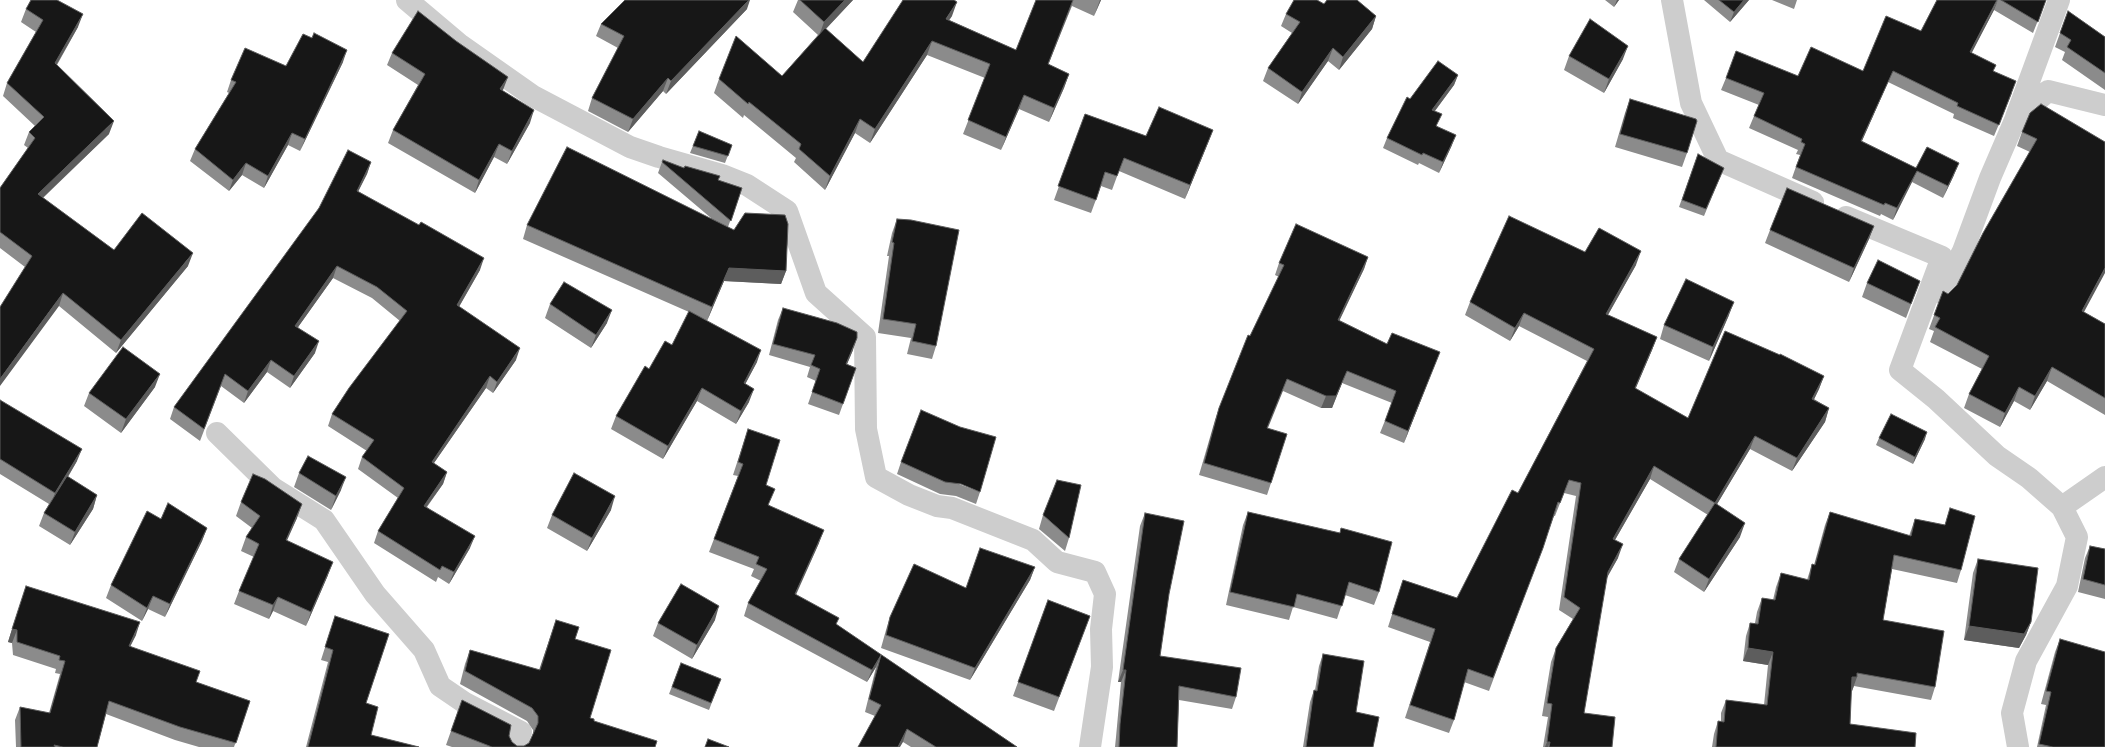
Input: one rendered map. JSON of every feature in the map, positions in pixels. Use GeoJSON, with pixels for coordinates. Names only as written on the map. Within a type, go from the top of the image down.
{"type":"FeatureCollection","features":[{"type":"Feature","properties":{"kind":"street"},"geometry":{"type":"LineString","coordinates":[[407,0],[459,44],[533,96],[630,147],[659,158],[722,175],[747,185],[787,211],[816,293],[865,337],[866,429],[876,477],[910,496],[937,506],[952,508],[1033,540],[1057,562],[1095,572],[1105,594],[1101,629],[1102,667],[1090,747]]}},
{"type":"Feature","properties":{"kind":"street"},"geometry":{"type":"LineString","coordinates":[[1672,0],[1691,103],[1718,160],[1942,257],[1900,370]]}},
{"type":"Feature","properties":{"kind":"street"},"geometry":{"type":"LineString","coordinates":[[1900,370],[1963,251],[1990,178],[2015,120],[2059,0]]}},
{"type":"Feature","properties":{"kind":"street"},"geometry":{"type":"LineString","coordinates":[[2015,120],[2048,91],[2105,104]]}},
{"type":"Feature","properties":{"kind":"street"},"geometry":{"type":"LineString","coordinates":[[1900,370],[1936,399],[1997,456],[2030,478],[2062,507],[2077,537],[2067,586],[2026,661],[2012,713],[2018,747]]}},
{"type":"Feature","properties":{"kind":"street"},"geometry":{"type":"LineString","coordinates":[[217,433],[273,488],[324,520],[375,594],[424,650],[440,686],[465,703],[521,732],[516,747]]}},
{"type":"Feature","properties":{"kind":"street"},"geometry":{"type":"LineString","coordinates":[[2062,507],[2105,477]]}},
{"type":"Feature","properties":{"kind":"building"},"geometry":{"type":"Polygon","coordinates":[[[31,0],[57,0],[83,14],[55,63],[114,121],[38,194],[114,250],[142,213],[193,253],[121,340],[63,293],[0,379],[0,307],[32,256],[0,232],[0,188],[35,138],[29,132],[44,117],[7,83],[43,20],[26,9],[31,0]]]}},
{"type":"Feature","properties":{"kind":"building"},"geometry":{"type":"Polygon","coordinates":[[[625,0],[749,0],[671,81],[668,78],[633,119],[592,98],[624,36],[601,24],[625,0]]]}},
{"type":"Feature","properties":{"kind":"building"},"geometry":{"type":"Polygon","coordinates":[[[800,0],[845,0],[824,22],[800,0]]]}},
{"type":"Feature","properties":{"kind":"building"},"geometry":{"type":"Polygon","coordinates":[[[903,0],[954,0],[957,2],[946,19],[1016,50],[1036,0],[1073,0],[1048,64],[1069,74],[1054,108],[1024,95],[1006,137],[968,120],[990,64],[932,41],[875,129],[860,119],[830,176],[799,149],[801,144],[749,102],[748,104],[719,79],[736,36],[782,76],[825,28],[863,62],[903,0]]]}},
{"type":"Feature","properties":{"kind":"building"},"geometry":{"type":"Polygon","coordinates":[[[1294,0],[1317,0],[1324,4],[1327,0],[1357,0],[1376,16],[1343,57],[1333,48],[1302,92],[1268,68],[1300,22],[1286,14],[1294,0]]]}},
{"type":"Feature","properties":{"kind":"building"},"geometry":{"type":"Polygon","coordinates":[[[1719,0],[1744,0],[1734,12],[1719,0]]]}},
{"type":"Feature","properties":{"kind":"building"},"geometry":{"type":"Polygon","coordinates":[[[1937,0],[1997,0],[1970,52],[1996,65],[1993,71],[2016,81],[1999,125],[1957,106],[1958,103],[1893,71],[1861,141],[1916,168],[1927,147],[1959,163],[1948,186],[1917,171],[1897,208],[1885,203],[1884,205],[1796,167],[1805,144],[1801,142],[1802,139],[1754,116],[1764,93],[1726,78],[1736,51],[1798,76],[1811,47],[1863,71],[1886,16],[1921,31],[1937,0]]]}},
{"type":"Feature","properties":{"kind":"building"},"geometry":{"type":"Polygon","coordinates":[[[2001,0],[2046,0],[2038,22],[2001,0]]]}},
{"type":"Feature","properties":{"kind":"building"},"geometry":{"type":"Polygon","coordinates":[[[418,11],[456,41],[508,77],[500,89],[534,110],[512,151],[499,144],[479,180],[393,130],[425,74],[392,53],[418,11]]]}},
{"type":"Feature","properties":{"kind":"building"},"geometry":{"type":"Polygon","coordinates":[[[2068,11],[2105,37],[2105,73],[2067,47],[2071,40],[2060,33],[2068,11]]]}},
{"type":"Feature","properties":{"kind":"building"},"geometry":{"type":"Polygon","coordinates":[[[1590,19],[1628,46],[1609,79],[1569,56],[1590,19]]]}},
{"type":"Feature","properties":{"kind":"building"},"geometry":{"type":"Polygon","coordinates":[[[314,33],[347,50],[305,139],[292,133],[268,176],[246,163],[233,180],[195,149],[236,82],[231,80],[245,48],[286,66],[303,34],[312,38],[314,33]]]}},
{"type":"Feature","properties":{"kind":"building"},"geometry":{"type":"Polygon","coordinates":[[[1438,61],[1458,75],[1432,110],[1442,114],[1436,126],[1456,135],[1443,162],[1423,153],[1422,155],[1387,138],[1407,97],[1410,99],[1438,61]]]}},
{"type":"Feature","properties":{"kind":"building"},"geometry":{"type":"Polygon","coordinates":[[[1630,99],[1696,119],[1697,121],[1687,153],[1620,134],[1630,99]]]}},
{"type":"Feature","properties":{"kind":"building"},"geometry":{"type":"Polygon","coordinates":[[[2041,104],[2105,142],[2105,268],[2082,311],[2105,324],[2105,398],[2052,367],[2035,396],[2019,387],[2005,413],[1969,394],[1989,356],[1935,327],[1940,318],[1934,315],[1943,291],[1948,294],[1957,285],[1983,233],[2037,139],[2022,132],[2030,113],[2041,104]]]}},
{"type":"Feature","properties":{"kind":"building"},"geometry":{"type":"Polygon","coordinates":[[[1159,107],[1213,130],[1190,185],[1124,158],[1117,176],[1105,172],[1096,200],[1058,186],[1085,114],[1146,136],[1159,107]]]}},
{"type":"Feature","properties":{"kind":"building"},"geometry":{"type":"Polygon","coordinates":[[[699,131],[732,145],[728,156],[693,146],[699,131]]]}},
{"type":"Feature","properties":{"kind":"building"},"geometry":{"type":"Polygon","coordinates":[[[567,147],[734,230],[745,213],[785,215],[788,224],[786,271],[729,268],[712,307],[527,225],[567,147]]]}},
{"type":"Feature","properties":{"kind":"building"},"geometry":{"type":"Polygon","coordinates":[[[348,150],[371,162],[357,191],[419,225],[421,222],[484,258],[457,305],[520,348],[497,382],[490,376],[432,462],[447,472],[424,506],[475,536],[454,572],[442,566],[440,570],[378,531],[404,488],[362,457],[374,440],[332,414],[349,388],[407,311],[377,287],[337,266],[295,326],[319,341],[294,376],[271,360],[248,391],[225,374],[204,429],[174,407],[319,208],[348,150]]]}},
{"type":"Feature","properties":{"kind":"building"},"geometry":{"type":"Polygon","coordinates":[[[1698,154],[1724,168],[1706,209],[1682,200],[1698,154]]]}},
{"type":"Feature","properties":{"kind":"building"},"geometry":{"type":"Polygon","coordinates":[[[663,160],[684,168],[685,166],[720,176],[718,180],[742,188],[731,221],[662,162],[663,160]]]}},
{"type":"Feature","properties":{"kind":"building"},"geometry":{"type":"Polygon","coordinates":[[[1787,188],[1874,226],[1854,268],[1770,230],[1787,188]]]}},
{"type":"Feature","properties":{"kind":"building"},"geometry":{"type":"Polygon","coordinates":[[[1509,216],[1585,252],[1599,228],[1641,251],[1606,314],[1657,337],[1635,388],[1688,418],[1725,331],[1780,354],[1824,376],[1812,399],[1829,408],[1797,458],[1755,436],[1715,503],[1654,466],[1613,539],[1623,544],[1608,572],[1584,713],[1615,717],[1612,747],[1549,747],[1550,742],[1547,742],[1552,704],[1547,703],[1556,648],[1580,608],[1564,597],[1581,483],[1569,480],[1560,503],[1558,502],[1543,548],[1493,678],[1468,669],[1454,720],[1410,705],[1435,629],[1392,614],[1403,580],[1457,598],[1512,490],[1518,493],[1594,349],[1524,313],[1515,328],[1470,302],[1509,216]]]}},
{"type":"Feature","properties":{"kind":"building"},"geometry":{"type":"Polygon","coordinates":[[[897,219],[911,220],[959,230],[936,346],[912,341],[916,324],[883,319],[894,243],[892,242],[897,219]]]}},
{"type":"Feature","properties":{"kind":"building"},"geometry":{"type":"Polygon","coordinates":[[[1296,224],[1368,257],[1338,320],[1387,344],[1392,333],[1440,352],[1408,431],[1385,421],[1396,391],[1347,371],[1336,396],[1326,396],[1287,379],[1267,428],[1287,434],[1271,483],[1204,463],[1219,408],[1248,335],[1250,336],[1284,265],[1279,263],[1296,224]]]}},
{"type":"Feature","properties":{"kind":"building"},"geometry":{"type":"Polygon","coordinates":[[[1878,260],[1920,281],[1911,304],[1867,283],[1878,260]]]}},
{"type":"Feature","properties":{"kind":"building"},"geometry":{"type":"Polygon","coordinates":[[[1686,279],[1734,302],[1713,347],[1664,325],[1686,279]]]}},
{"type":"Feature","properties":{"kind":"building"},"geometry":{"type":"Polygon","coordinates":[[[564,282],[612,310],[596,335],[550,304],[564,282]]]}},
{"type":"Feature","properties":{"kind":"building"},"geometry":{"type":"Polygon","coordinates":[[[783,308],[837,323],[857,332],[857,338],[846,364],[856,368],[843,404],[812,392],[820,369],[811,365],[815,355],[773,344],[783,308]]]}},
{"type":"Feature","properties":{"kind":"building"},"geometry":{"type":"Polygon","coordinates":[[[689,311],[761,350],[744,383],[754,389],[741,411],[702,388],[668,446],[616,416],[645,366],[649,369],[665,341],[672,345],[689,311]]]}},
{"type":"Feature","properties":{"kind":"building"},"geometry":{"type":"Polygon","coordinates":[[[123,347],[160,374],[126,419],[89,393],[123,347]]]}},
{"type":"Feature","properties":{"kind":"building"},"geometry":{"type":"Polygon","coordinates":[[[0,400],[82,449],[55,493],[0,459],[0,400]]]}},
{"type":"Feature","properties":{"kind":"building"},"geometry":{"type":"Polygon","coordinates":[[[921,410],[960,427],[996,437],[980,492],[961,484],[945,482],[901,462],[921,410]]]}},
{"type":"Feature","properties":{"kind":"building"},"geometry":{"type":"Polygon","coordinates":[[[1891,414],[1927,432],[1915,457],[1879,438],[1891,414]]]}},
{"type":"Feature","properties":{"kind":"building"},"geometry":{"type":"Polygon","coordinates":[[[748,429],[780,440],[766,485],[775,489],[768,505],[824,530],[795,594],[839,618],[836,624],[1017,747],[936,747],[907,729],[898,747],[858,747],[881,705],[869,699],[881,655],[872,670],[748,603],[767,569],[756,564],[759,557],[714,539],[743,464],[738,462],[748,429]]]}},
{"type":"Feature","properties":{"kind":"building"},"geometry":{"type":"Polygon","coordinates":[[[308,456],[346,477],[336,496],[299,473],[308,456]]]}},
{"type":"Feature","properties":{"kind":"building"},"geometry":{"type":"Polygon","coordinates":[[[574,473],[615,496],[592,538],[552,515],[574,473]]]}},
{"type":"Feature","properties":{"kind":"building"},"geometry":{"type":"Polygon","coordinates":[[[253,474],[265,479],[302,504],[286,540],[333,562],[311,612],[278,597],[273,605],[239,591],[259,544],[246,537],[260,516],[241,502],[253,474]]]}},
{"type":"Feature","properties":{"kind":"building"},"geometry":{"type":"Polygon","coordinates":[[[67,476],[97,495],[75,532],[44,513],[67,476]]]}},
{"type":"Feature","properties":{"kind":"building"},"geometry":{"type":"Polygon","coordinates":[[[1057,480],[1081,485],[1069,538],[1043,515],[1057,480]]]}},
{"type":"Feature","properties":{"kind":"building"},"geometry":{"type":"Polygon","coordinates":[[[168,503],[207,528],[170,604],[153,596],[147,608],[111,585],[147,511],[161,519],[168,503]]]}},
{"type":"Feature","properties":{"kind":"building"},"geometry":{"type":"Polygon","coordinates":[[[1715,503],[1745,523],[1709,579],[1679,559],[1715,503]]]}},
{"type":"Feature","properties":{"kind":"building"},"geometry":{"type":"Polygon","coordinates":[[[1950,508],[1975,516],[1961,570],[1894,555],[1883,620],[1944,631],[1935,687],[1857,673],[1857,677],[1852,677],[1850,724],[1916,733],[1915,747],[1716,747],[1718,721],[1724,722],[1726,700],[1767,705],[1773,652],[1748,648],[1750,623],[1758,624],[1762,598],[1775,600],[1781,573],[1809,580],[1812,564],[1815,565],[1830,512],[1911,536],[1915,519],[1945,525],[1950,508]]]}},
{"type":"Feature","properties":{"kind":"building"},"geometry":{"type":"Polygon","coordinates":[[[1248,512],[1340,533],[1341,528],[1392,542],[1379,592],[1349,582],[1342,606],[1297,594],[1294,607],[1230,592],[1248,512]]]}},
{"type":"Feature","properties":{"kind":"building"},"geometry":{"type":"Polygon","coordinates":[[[1145,513],[1184,521],[1169,594],[1160,656],[1241,668],[1236,697],[1179,686],[1177,747],[1119,747],[1126,670],[1123,670],[1145,513]]]}},
{"type":"Feature","properties":{"kind":"building"},"geometry":{"type":"Polygon","coordinates":[[[2090,546],[2105,549],[2105,585],[2083,579],[2090,546]]]}},
{"type":"Feature","properties":{"kind":"building"},"geometry":{"type":"Polygon","coordinates":[[[980,548],[1035,567],[975,668],[886,635],[890,617],[914,564],[966,588],[980,548]]]}},
{"type":"Feature","properties":{"kind":"building"},"geometry":{"type":"Polygon","coordinates":[[[1978,559],[2038,568],[2031,622],[2024,634],[1969,626],[1978,559]]]}},
{"type":"Feature","properties":{"kind":"building"},"geometry":{"type":"Polygon","coordinates":[[[681,584],[719,606],[697,645],[658,623],[681,584]]]}},
{"type":"Feature","properties":{"kind":"building"},"geometry":{"type":"Polygon","coordinates":[[[26,586],[140,622],[129,646],[200,671],[196,682],[250,701],[236,743],[180,727],[109,701],[97,747],[63,747],[54,745],[55,747],[21,747],[20,707],[50,713],[65,661],[59,660],[60,656],[17,642],[17,630],[12,629],[26,586]]]}},
{"type":"Feature","properties":{"kind":"building"},"geometry":{"type":"Polygon","coordinates":[[[1048,600],[1090,616],[1059,697],[1018,682],[1048,600]]]}},
{"type":"Feature","properties":{"kind":"building"},"geometry":{"type":"Polygon","coordinates":[[[335,616],[389,634],[366,703],[378,707],[371,735],[419,747],[308,747],[333,650],[325,647],[335,616]]]}},
{"type":"Feature","properties":{"kind":"building"},"geometry":{"type":"Polygon","coordinates":[[[556,620],[579,627],[575,639],[611,650],[590,718],[594,719],[594,721],[657,741],[655,747],[492,747],[451,731],[462,700],[511,725],[509,736],[512,742],[517,746],[524,746],[529,743],[538,723],[538,716],[532,708],[465,671],[470,650],[540,670],[556,620]]]}},
{"type":"Feature","properties":{"kind":"building"},"geometry":{"type":"Polygon","coordinates":[[[2060,639],[2105,652],[2105,747],[2053,747],[2039,744],[2051,692],[2046,691],[2060,639]]]}},
{"type":"Feature","properties":{"kind":"building"},"geometry":{"type":"Polygon","coordinates":[[[1323,654],[1364,661],[1356,712],[1379,717],[1373,747],[1306,747],[1314,690],[1317,691],[1323,654]]]}},
{"type":"Feature","properties":{"kind":"building"},"geometry":{"type":"Polygon","coordinates":[[[681,663],[721,679],[711,703],[672,687],[681,663]]]}},
{"type":"Feature","properties":{"kind":"building"},"geometry":{"type":"Polygon","coordinates":[[[708,739],[729,747],[705,747],[708,739]]]}}]}
